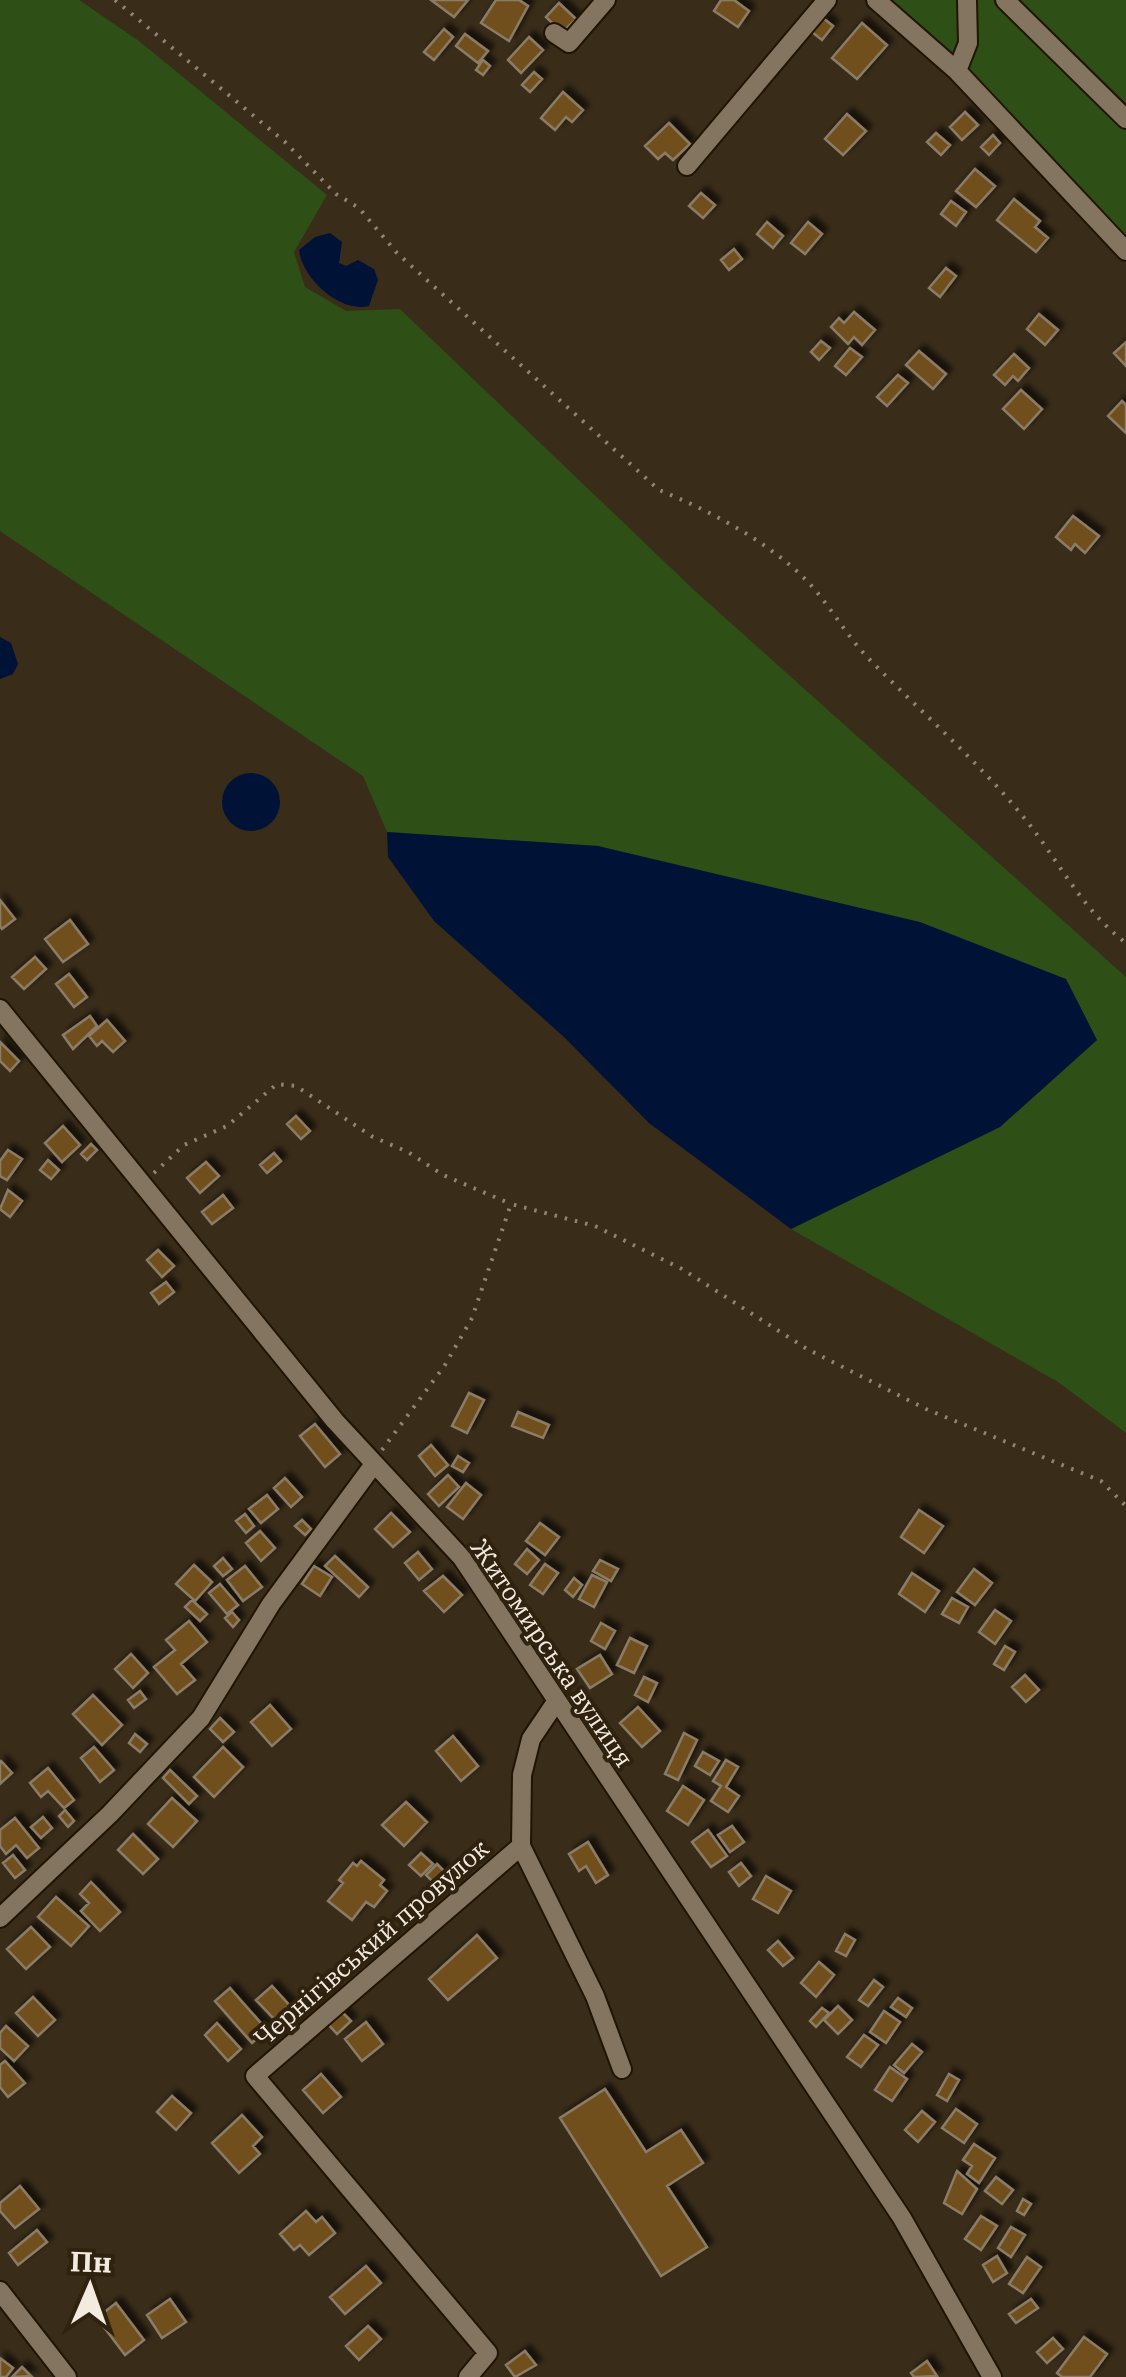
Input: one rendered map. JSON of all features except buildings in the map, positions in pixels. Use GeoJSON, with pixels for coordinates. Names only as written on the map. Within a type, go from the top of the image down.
{"type":"FeatureCollection","features":[{"type":"Feature","properties":{"kind":"street"},"geometry":{"type":"LineString","coordinates":[[554,32],[569,43],[606,0]]}},
{"type":"Feature","properties":{"kind":"street"},"geometry":{"type":"LineString","coordinates":[[687,166],[827,0]]}},
{"type":"Feature","properties":{"kind":"street"},"geometry":{"type":"LineString","coordinates":[[876,0],[957,72],[1126,251]]}},
{"type":"Feature","properties":{"kind":"street"},"geometry":{"type":"LineString","coordinates":[[957,72],[968,44],[967,0]]}},
{"type":"Feature","properties":{"kind":"street"},"geometry":{"type":"LineString","coordinates":[[1005,0],[1126,119]]}},
{"type":"Feature","properties":{"kind":"street","name":"Житомирська вулиця"},"geometry":{"type":"LineString","coordinates":[[0,1009],[143,1188],[374,1464],[462,1558],[902,2218],[992,2377]]}},
{"type":"Feature","properties":{"kind":"street"},"geometry":{"type":"LineString","coordinates":[[0,1918],[110,1814],[201,1718],[270,1604],[374,1464]]}},
{"type":"Feature","properties":{"kind":"street"},"geometry":{"type":"LineString","coordinates":[[556,1702],[530,1739],[522,1775],[521,1846],[595,1996],[622,2069]]}},
{"type":"Feature","properties":{"kind":"street","name":"Чернігівський провулок"},"geometry":{"type":"LineString","coordinates":[[468,2377],[488,2353],[255,2076],[521,1846]]}},
{"type":"Feature","properties":{"kind":"street"},"geometry":{"type":"LineString","coordinates":[[0,2292],[67,2377]]}},
{"type":"Feature","properties":{"kind":"path"},"geometry":{"type":"LineString","coordinates":[[115,0],[284,142],[336,194],[359,208],[398,253],[659,490],[689,502],[772,550],[804,578],[868,659],[938,721],[1016,809],[1080,898],[1126,943]]}},
{"type":"Feature","properties":{"kind":"path"},"geometry":{"type":"LineString","coordinates":[[143,1188],[161,1164],[184,1145],[227,1126],[277,1084],[296,1086],[373,1138],[408,1152],[443,1176],[510,1204],[595,1226],[682,1269],[806,1349],[926,1409],[1100,1481],[1126,1506]]}},
{"type":"Feature","properties":{"kind":"path"},"geometry":{"type":"LineString","coordinates":[[374,1464],[445,1365],[472,1318],[510,1204]]}},
{"type":"Feature","properties":{"kind":"green space"},"geometry":{"type":"Polygon","coordinates":[[[0,0],[79,0],[139,41],[327,195],[294,252],[305,287],[346,311],[400,309],[695,591],[1126,977],[1126,1433],[1058,1382],[791,1229],[1000,1127],[1097,1040],[1066,979],[598,846],[387,832],[363,776],[0,531],[0,0]]]}},
{"type":"Feature","properties":{"kind":"green space"},"geometry":{"type":"Polygon","coordinates":[[[891,0],[1126,0],[1126,238],[981,84],[891,0]]]}},
{"type":"Feature","properties":{"kind":"water"},"geometry":{"type":"Polygon","coordinates":[[[330,233],[342,242],[339,263],[346,266],[358,260],[374,269],[378,280],[369,306],[358,307],[334,299],[307,272],[299,250],[315,237],[330,233]]]}},
{"type":"Feature","properties":{"kind":"water"},"geometry":{"type":"Polygon","coordinates":[[[0,637],[11,643],[18,664],[13,674],[0,679],[0,637]]]}},
{"type":"Feature","properties":{"kind":"water"},"geometry":{"type":"Polygon","coordinates":[[[251,773],[271,782],[280,802],[271,822],[251,831],[231,822],[222,802],[231,782],[251,773]]]}},
{"type":"Feature","properties":{"kind":"water"},"geometry":{"type":"Polygon","coordinates":[[[387,832],[598,846],[920,922],[1066,979],[1097,1040],[1000,1127],[791,1229],[649,1123],[564,1037],[434,921],[388,857],[387,832]]]}}]}
